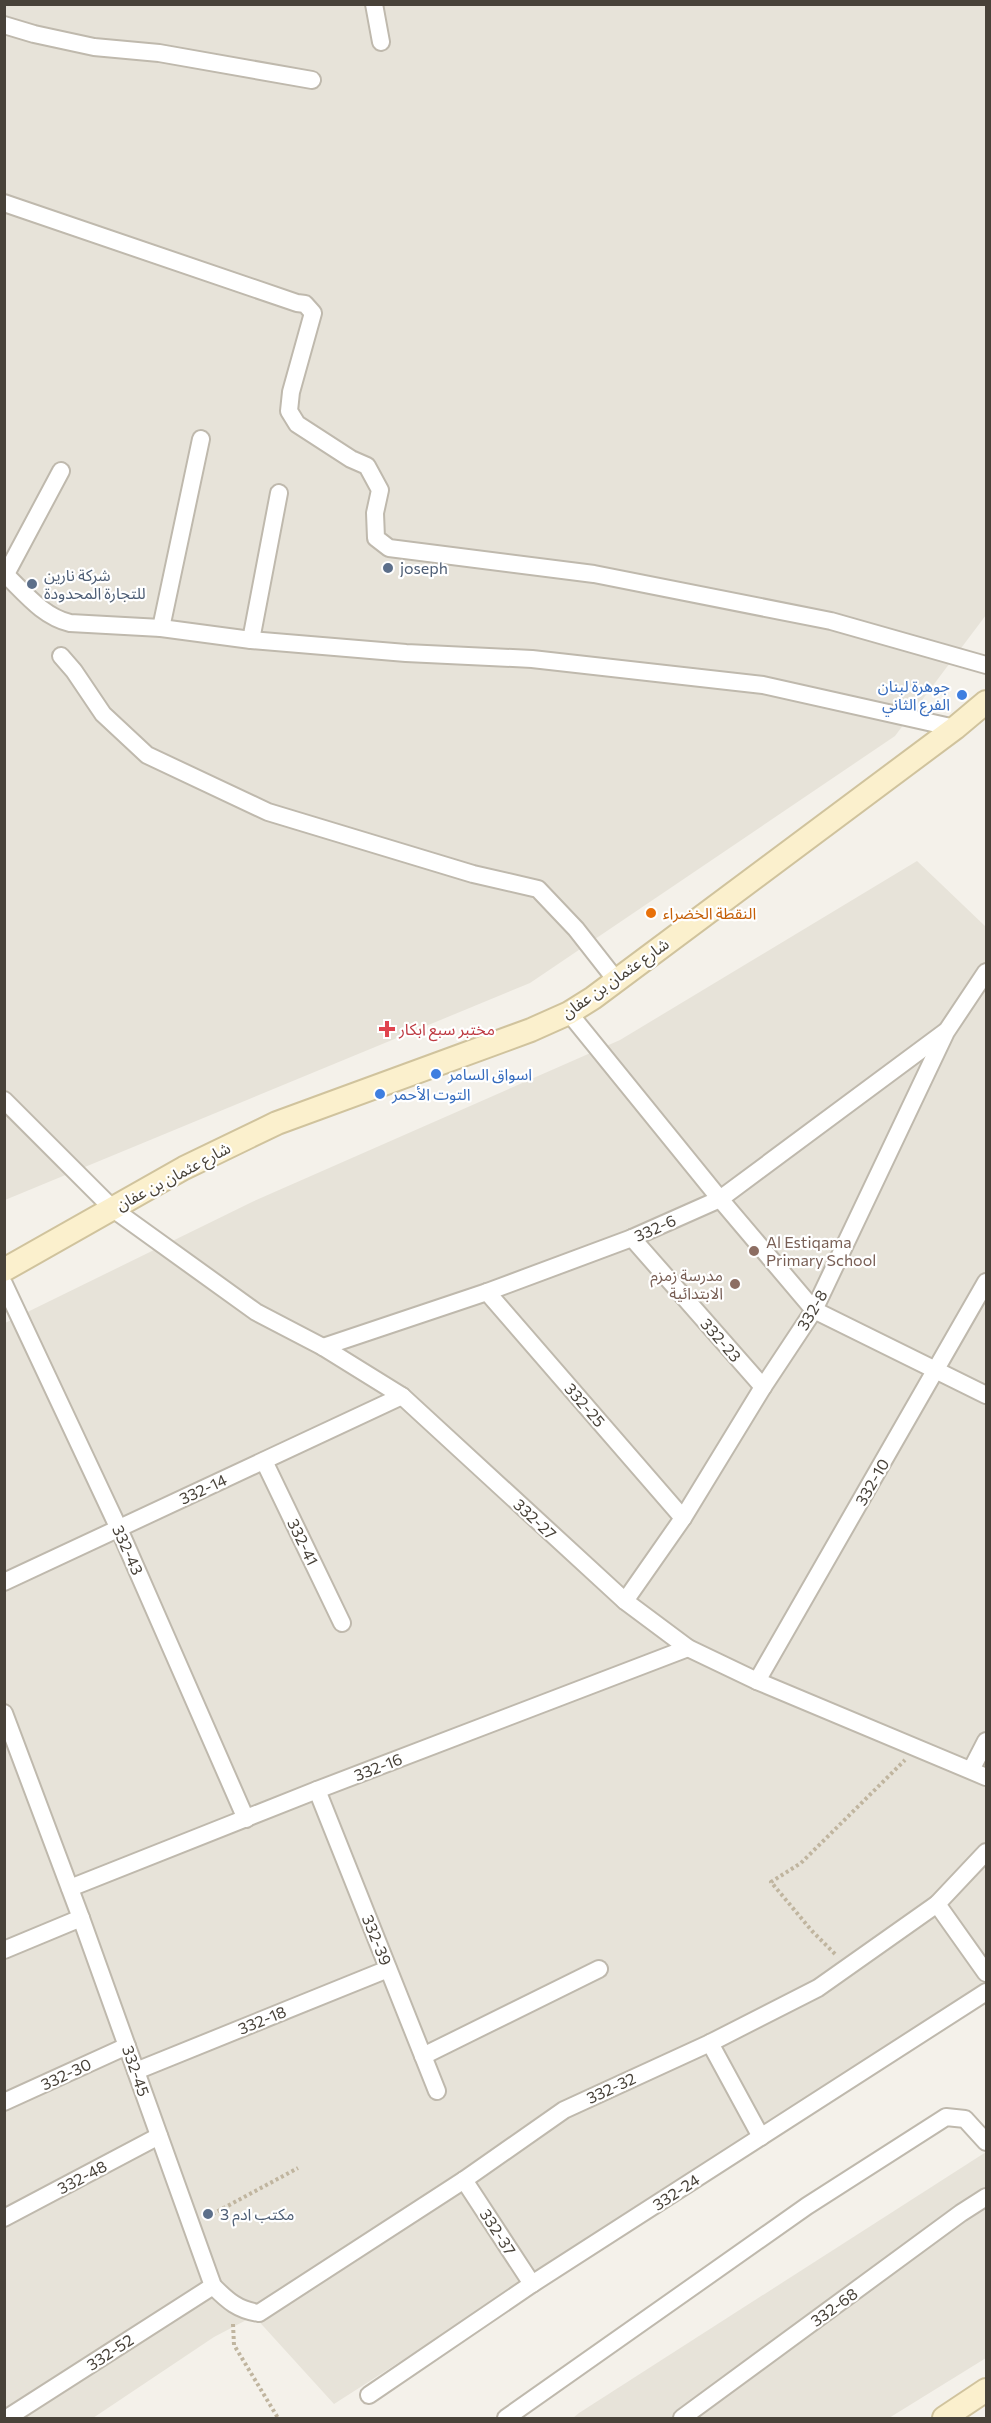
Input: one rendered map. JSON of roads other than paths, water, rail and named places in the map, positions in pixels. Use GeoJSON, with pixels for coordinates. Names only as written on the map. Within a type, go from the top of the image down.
{"type":"FeatureCollection","features":[{"type":"Feature","properties":{"kind":"street"},"geometry":{"type":"LineString","coordinates":[[374,4],[381,42]]}},
{"type":"Feature","properties":{"kind":"street"},"geometry":{"type":"LineString","coordinates":[[4,25],[94,47],[159,53],[312,80]]}},
{"type":"Feature","properties":{"kind":"street"},"geometry":{"type":"LineString","coordinates":[[4,203],[305,304],[313,313],[291,392],[290,411],[297,424],[351,459],[366,466],[380,490],[375,513],[376,538],[389,548],[605,576],[831,621],[987,665]]}},
{"type":"Feature","properties":{"kind":"street"},"geometry":{"type":"LineString","coordinates":[[161,628],[201,439]]}},
{"type":"Feature","properties":{"kind":"street"},"geometry":{"type":"LineString","coordinates":[[61,471],[5,574],[39,607],[57,619],[70,623],[161,628],[251,640],[532,659],[763,685],[955,728]]}},
{"type":"Feature","properties":{"kind":"street"},"geometry":{"type":"LineString","coordinates":[[251,640],[279,493]]}},
{"type":"Feature","properties":{"kind":"street"},"geometry":{"type":"LineString","coordinates":[[61,657],[74,671],[103,714],[147,755],[268,812],[473,874],[538,889],[576,929],[616,980]]}},
{"type":"Feature","properties":{"kind":"street","name":"شارع عثمان بن عفان"},"geometry":{"type":"LineString","coordinates":[[4,1270],[184,1168],[277,1123],[531,1030],[569,1013],[987,702]]}},
{"type":"Feature","properties":{"kind":"street","name":"332-8"},"geometry":{"type":"LineString","coordinates":[[625,1601],[683,1518],[763,1387],[814,1310],[946,1032],[987,972]]}},
{"type":"Feature","properties":{"kind":"street"},"geometry":{"type":"LineString","coordinates":[[569,1013],[720,1199],[814,1310],[987,1395]]}},
{"type":"Feature","properties":{"kind":"street","name":"332-6"},"geometry":{"type":"LineString","coordinates":[[323,1347],[487,1292],[632,1238],[720,1199],[946,1032]]}},
{"type":"Feature","properties":{"kind":"street","name":"332-27"},"geometry":{"type":"LineString","coordinates":[[4,1100],[112,1209],[256,1312],[323,1347],[402,1396],[625,1601],[688,1648],[757,1681],[987,1777]]}},
{"type":"Feature","properties":{"kind":"street","name":"332-23"},"geometry":{"type":"LineString","coordinates":[[632,1238],[763,1387]]}},
{"type":"Feature","properties":{"kind":"street","name":"332-10"},"geometry":{"type":"LineString","coordinates":[[757,1681],[987,1282]]}},
{"type":"Feature","properties":{"kind":"street","name":"332-43"},"geometry":{"type":"LineString","coordinates":[[4,1284],[119,1529],[246,1819]]}},
{"type":"Feature","properties":{"kind":"street","name":"332-25"},"geometry":{"type":"LineString","coordinates":[[487,1292],[683,1518]]}},
{"type":"Feature","properties":{"kind":"street","name":"332-14"},"geometry":{"type":"LineString","coordinates":[[4,1582],[402,1396]]}},
{"type":"Feature","properties":{"kind":"street","name":"332-41"},"geometry":{"type":"LineString","coordinates":[[264,1461],[342,1623]]}},
{"type":"Feature","properties":{"kind":"street","name":"332-16"},"geometry":{"type":"LineString","coordinates":[[70,1888],[317,1790],[688,1648]]}},
{"type":"Feature","properties":{"kind":"street","name":"332-45"},"geometry":{"type":"LineString","coordinates":[[4,1713],[81,1918],[213,2286],[232,2305]]}},
{"type":"Feature","properties":{"kind":"street"},"geometry":{"type":"LineString","coordinates":[[971,1770],[987,1741]]}},
{"type":"Feature","properties":{"kind":"street","name":"332-39"},"geometry":{"type":"LineString","coordinates":[[317,1790],[437,2091]]}},
{"type":"Feature","properties":{"kind":"street","name":"332-32"},"geometry":{"type":"LineString","coordinates":[[232,2305],[259,2313],[464,2180],[564,2110],[710,2043],[818,1988],[937,1904],[987,1852]]}},
{"type":"Feature","properties":{"kind":"street"},"geometry":{"type":"LineString","coordinates":[[937,1904],[987,1973]]}},
{"type":"Feature","properties":{"kind":"street"},"geometry":{"type":"LineString","coordinates":[[4,1950],[81,1918]]}},
{"type":"Feature","properties":{"kind":"street","name":"332-18"},"geometry":{"type":"LineString","coordinates":[[136,2071],[388,1969]]}},
{"type":"Feature","properties":{"kind":"street"},"geometry":{"type":"LineString","coordinates":[[423,2056],[599,1969]]}},
{"type":"Feature","properties":{"kind":"street","name":"332-24"},"geometry":{"type":"LineString","coordinates":[[369,2395],[532,2284],[987,1992]]}},
{"type":"Feature","properties":{"kind":"street"},"geometry":{"type":"LineString","coordinates":[[710,2043],[761,2137]]}},
{"type":"Feature","properties":{"kind":"street","name":"332-30"},"geometry":{"type":"LineString","coordinates":[[4,2102],[127,2046]]}},
{"type":"Feature","properties":{"kind":"street"},"geometry":{"type":"LineString","coordinates":[[506,2418],[807,2206],[946,2117],[965,2119],[987,2142]]}},
{"type":"Feature","properties":{"kind":"street","name":"332-48"},"geometry":{"type":"LineString","coordinates":[[4,2218],[159,2136]]}},
{"type":"Feature","properties":{"kind":"street","name":"332-37"},"geometry":{"type":"LineString","coordinates":[[464,2180],[532,2284]]}},
{"type":"Feature","properties":{"kind":"street","name":"332-68"},"geometry":{"type":"LineString","coordinates":[[682,2418],[961,2213],[987,2197]]}},
{"type":"Feature","properties":{"kind":"street","name":"332-52"},"geometry":{"type":"LineString","coordinates":[[8,2418],[213,2286]]}},
{"type":"Feature","properties":{"kind":"street"},"geometry":{"type":"LineString","coordinates":[[944,2418],[987,2390]]}},
{"type":"Feature","properties":{"kind":"place","name":"joseph"},"geometry":{"type":"Point","coordinates":[388,568]}},
{"type":"Feature","properties":{"kind":"place","name":"شركة نارين للتجارة المحدودة"},"geometry":{"type":"Point","coordinates":[32,584]}},
{"type":"Feature","properties":{"kind":"place","name":"جوهرة لبنان الفرع الثاني"},"geometry":{"type":"Point","coordinates":[962,695]}},
{"type":"Feature","properties":{"kind":"place","name":"النقطة الخضراء"},"geometry":{"type":"Point","coordinates":[651,913]}},
{"type":"Feature","properties":{"kind":"place","name":"مختبر سبع ابكار"},"geometry":{"type":"Point","coordinates":[387,1029]}},
{"type":"Feature","properties":{"kind":"place","name":"اسواق السامر"},"geometry":{"type":"Point","coordinates":[436,1074]}},
{"type":"Feature","properties":{"kind":"place","name":"التوت الأحمر"},"geometry":{"type":"Point","coordinates":[380,1094]}},
{"type":"Feature","properties":{"kind":"place","name":"Al Estiqama Primary School"},"geometry":{"type":"Point","coordinates":[754,1251]}},
{"type":"Feature","properties":{"kind":"place","name":"مدرسة زمزم الابتدائية"},"geometry":{"type":"Point","coordinates":[735,1284]}},
{"type":"Feature","properties":{"kind":"place","name":"مكتب ادم 3"},"geometry":{"type":"Point","coordinates":[208,2214]}}]}
